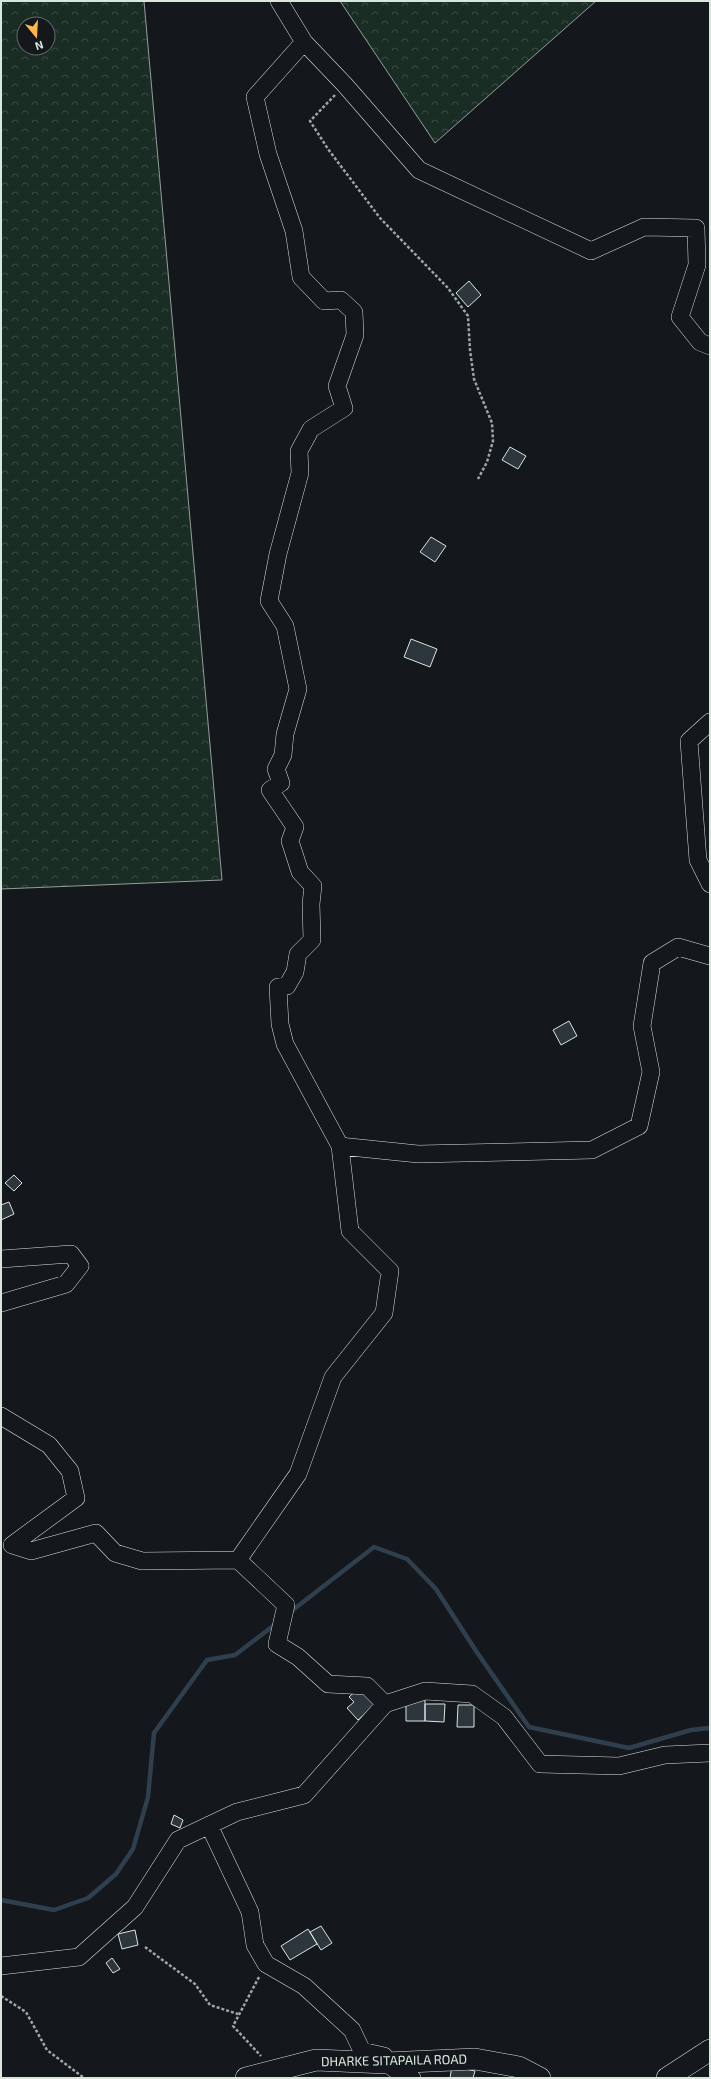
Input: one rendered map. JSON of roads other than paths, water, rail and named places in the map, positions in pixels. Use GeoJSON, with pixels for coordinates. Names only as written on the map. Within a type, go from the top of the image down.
{"type":"FeatureCollection","features":[{"type":"Feature","properties":{"kind":"main road"},"geometry":{"type":"LineString","coordinates":[[667,2078],[710,2050]]}},
{"type":"Feature","properties":{"kind":"main road","name":"DHARKE SITAPAILA ROAD"},"geometry":{"type":"LineString","coordinates":[[246,2078],[316,2060],[386,2063],[475,2059],[519,2067],[540,2078]]}},
{"type":"Feature","properties":{"kind":"street"},"geometry":{"type":"LineString","coordinates":[[279,1],[304,42],[345,85],[419,170],[591,250],[644,227],[696,228],[697,265],[680,317],[700,342],[710,346]]}},
{"type":"Feature","properties":{"kind":"street"},"geometry":{"type":"LineString","coordinates":[[238,1560],[298,1474],[333,1377],[384,1313],[390,1271],[350,1231],[340,1146],[285,1044],[280,1024],[278,987],[287,986],[295,972],[298,954],[312,940],[311,904],[313,886],[300,872],[290,841],[295,827],[270,790],[281,783],[276,769],[283,754],[285,734],[298,689],[285,626],[269,601],[278,554],[300,473],[299,451],[311,429],[344,408],[337,386],[355,335],[354,312],[341,300],[324,301],[301,277],[294,232],[268,154],[255,98],[304,42]]}},
{"type":"Feature","properties":{"kind":"street"},"geometry":{"type":"LineString","coordinates":[[710,722],[689,741],[698,860],[710,884]]}},
{"type":"Feature","properties":{"kind":"street"},"geometry":{"type":"LineString","coordinates":[[340,1146],[418,1154],[592,1150],[639,1126],[651,1072],[642,1026],[652,963],[678,947],[710,956]]}},
{"type":"Feature","properties":{"kind":"street"},"geometry":{"type":"LineString","coordinates":[[1,1259],[71,1254],[80,1266],[66,1284],[1,1303]]}},
{"type":"Feature","properties":{"kind":"street"},"geometry":{"type":"LineString","coordinates":[[1,1416],[49,1445],[70,1472],[76,1498],[12,1545],[31,1551],[96,1533],[115,1553],[142,1561],[238,1560],[286,1605],[278,1644],[298,1657],[328,1684],[367,1686],[385,1704]]}},
{"type":"Feature","properties":{"kind":"street"},"geometry":{"type":"LineString","coordinates":[[1,1966],[79,1957],[135,1907],[178,1840],[237,1812],[304,1795],[385,1704],[424,1691],[472,1694],[504,1717],[540,1764],[619,1766],[665,1755],[710,1753]]}},
{"type":"Feature","properties":{"kind":"street"},"geometry":{"type":"LineString","coordinates":[[209,1825],[250,1912],[255,1945],[266,1964],[304,1986],[352,2030],[362,2051],[384,2056],[386,2063],[403,2075],[412,2078]]}},
{"type":"Feature","properties":{"kind":"waterway"},"geometry":{"type":"LineString","coordinates":[[289,1613],[374,1547],[407,1559],[436,1589],[476,1651],[529,1727],[629,1748],[691,1730],[710,1728]]}},
{"type":"Feature","properties":{"kind":"waterway"},"geometry":{"type":"LineString","coordinates":[[1,1900],[54,1910],[88,1898],[116,1874],[133,1849],[148,1797],[154,1733],[207,1660],[235,1655],[277,1623]]}}]}
